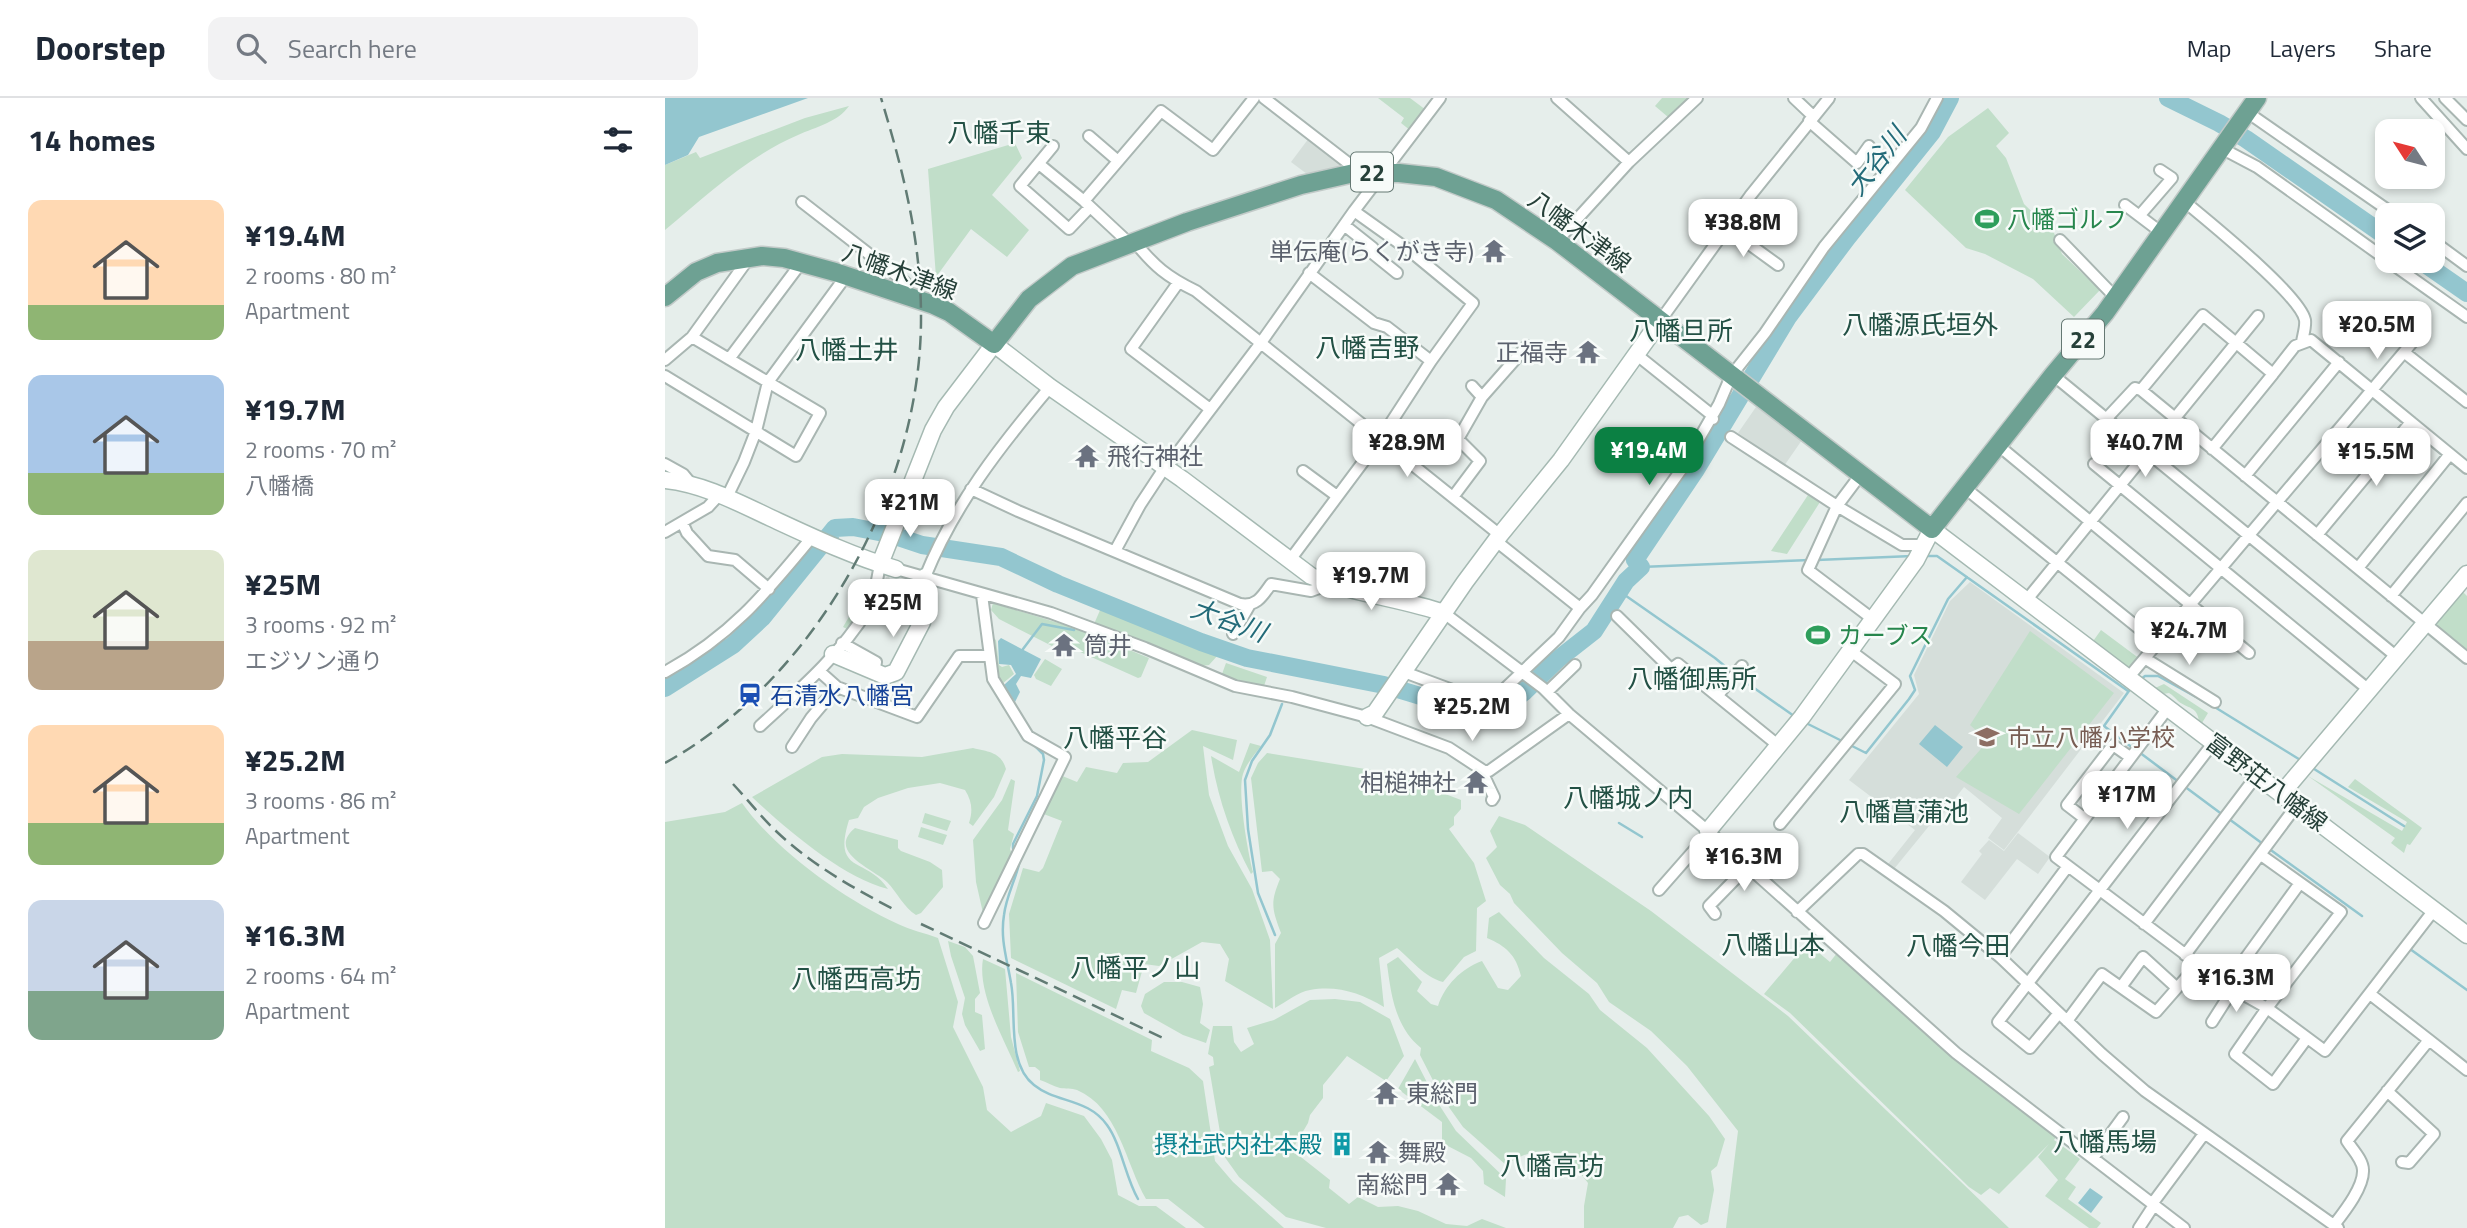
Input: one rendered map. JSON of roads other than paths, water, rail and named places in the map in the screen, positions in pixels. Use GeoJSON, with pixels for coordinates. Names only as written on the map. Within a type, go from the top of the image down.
{"type":"FeatureCollection","features":[{"type":"Feature","properties":{"kind":"main road","name":"22"},"geometry":{"type":"LineString","coordinates":[[1924,546],[1965,488],[2116,298],[2249,109]]}},
{"type":"Feature","properties":{"kind":"main road","name":"八幡木津線"},"geometry":{"type":"LineString","coordinates":[[665,297],[696,272],[717,263],[762,256],[801,263],[846,276],[949,312],[994,344],[1029,299],[1072,266],[1131,242],[1301,185],[1354,173],[1436,177],[1496,200],[1557,241],[1861,474],[1924,546]]}},
{"type":"Feature","properties":{"kind":"street"},"geometry":{"type":"LineString","coordinates":[[1053,146],[1020,186],[1069,229],[1118,161],[1161,111],[1213,150],[1254,98]]}},
{"type":"Feature","properties":{"kind":"street"},"geometry":{"type":"LineString","coordinates":[[1264,98],[1352,166],[1354,173]]}},
{"type":"Feature","properties":{"kind":"street"},"geometry":{"type":"LineString","coordinates":[[1115,551],[1140,505],[1166,467],[1260,344],[1354,211],[1440,98]]}},
{"type":"Feature","properties":{"kind":"street"},"geometry":{"type":"LineString","coordinates":[[1557,98],[1629,162]]}},
{"type":"Feature","properties":{"kind":"street"},"geometry":{"type":"LineString","coordinates":[[1557,241],[1629,162],[1697,98]]}},
{"type":"Feature","properties":{"kind":"street"},"geometry":{"type":"LineString","coordinates":[[1794,98],[1811,119],[1857,163],[1869,146]]}},
{"type":"Feature","properties":{"kind":"street"},"geometry":{"type":"LineString","coordinates":[[1367,718],[1375,713],[1498,538],[1562,460],[1727,228],[1829,98]]}},
{"type":"Feature","properties":{"kind":"street"},"geometry":{"type":"LineString","coordinates":[[1403,674],[1474,698],[1489,698],[1499,694],[1559,637],[1681,470],[1733,377],[1824,247],[1921,128],[1937,98]]}},
{"type":"Feature","properties":{"kind":"street"},"geometry":{"type":"LineString","coordinates":[[2421,98],[2467,149]]}},
{"type":"Feature","properties":{"kind":"street"},"geometry":{"type":"LineString","coordinates":[[2445,98],[2467,120]]}},
{"type":"Feature","properties":{"kind":"street"},"geometry":{"type":"LineString","coordinates":[[2249,109],[2378,203]]}},
{"type":"Feature","properties":{"kind":"street"},"geometry":{"type":"LineString","coordinates":[[1089,136],[1118,161]]}},
{"type":"Feature","properties":{"kind":"street"},"geometry":{"type":"LineString","coordinates":[[2223,145],[2375,252]]}},
{"type":"Feature","properties":{"kind":"street"},"geometry":{"type":"LineString","coordinates":[[1039,164],[1131,242],[1153,265],[1196,292],[1381,438],[1580,608]]}},
{"type":"Feature","properties":{"kind":"street"},"geometry":{"type":"LineString","coordinates":[[2140,215],[2172,178],[2160,170]]}},
{"type":"Feature","properties":{"kind":"street"},"geometry":{"type":"LineString","coordinates":[[2184,201],[2270,277],[2299,307],[2305,319],[2302,342]]}},
{"type":"Feature","properties":{"kind":"street"},"geometry":{"type":"LineString","coordinates":[[802,202],[905,282],[904,295]]}},
{"type":"Feature","properties":{"kind":"street"},"geometry":{"type":"LineString","coordinates":[[2125,205],[2162,233]]}},
{"type":"Feature","properties":{"kind":"street"},"geometry":{"type":"LineString","coordinates":[[1290,560],[1381,438],[1473,303],[1410,251],[1354,211]]}},
{"type":"Feature","properties":{"kind":"street"},"geometry":{"type":"LineString","coordinates":[[1344,225],[1373,248],[1371,251],[1397,273]]}},
{"type":"Feature","properties":{"kind":"street"},"geometry":{"type":"LineString","coordinates":[[1727,228],[1778,265]]}},
{"type":"Feature","properties":{"kind":"street"},"geometry":{"type":"LineString","coordinates":[[2060,240],[2116,298]]}},
{"type":"Feature","properties":{"kind":"street"},"geometry":{"type":"LineString","coordinates":[[2445,250],[2467,265]]}},
{"type":"Feature","properties":{"kind":"street"},"geometry":{"type":"LineString","coordinates":[[665,360],[692,337],[749,258]]}},
{"type":"Feature","properties":{"kind":"street"},"geometry":{"type":"LineString","coordinates":[[729,359],[801,263]]}},
{"type":"Feature","properties":{"kind":"street"},"geometry":{"type":"LineString","coordinates":[[1309,273],[1374,323],[1387,327],[1431,361]]}},
{"type":"Feature","properties":{"kind":"street"},"geometry":{"type":"LineString","coordinates":[[2404,273],[2467,317]]}},
{"type":"Feature","properties":{"kind":"street"},"geometry":{"type":"LineString","coordinates":[[665,532],[723,496],[744,462],[768,382],[846,276]]}},
{"type":"Feature","properties":{"kind":"street"},"geometry":{"type":"LineString","coordinates":[[1178,283],[1131,349],[1210,409]]}},
{"type":"Feature","properties":{"kind":"street"},"geometry":{"type":"LineString","coordinates":[[2141,390],[2203,315],[2273,374]]}},
{"type":"Feature","properties":{"kind":"street"},"geometry":{"type":"LineString","coordinates":[[2025,602],[2257,316]]}},
{"type":"Feature","properties":{"kind":"street"},"geometry":{"type":"LineString","coordinates":[[2128,678],[2421,332]]}},
{"type":"Feature","properties":{"kind":"street"},"geometry":{"type":"LineString","coordinates":[[665,376],[796,456],[820,414],[692,337]]}},
{"type":"Feature","properties":{"kind":"street"},"geometry":{"type":"LineString","coordinates":[[2212,449],[2295,346],[2311,340],[2467,468]]}},
{"type":"Feature","properties":{"kind":"street"},"geometry":{"type":"LineString","coordinates":[[760,726],[819,671],[867,610],[887,561],[899,516],[933,430],[946,407],[994,344],[1166,467],[1311,576],[1330,584],[1415,603],[1444,613],[1545,690],[1569,715],[1709,832],[1957,1053],[2184,1228]]}},
{"type":"Feature","properties":{"kind":"street"},"geometry":{"type":"LineString","coordinates":[[1453,497],[1480,461],[1458,439],[1482,397],[1527,346]]}},
{"type":"Feature","properties":{"kind":"street"},"geometry":{"type":"LineString","coordinates":[[2405,353],[2467,402]]}},
{"type":"Feature","properties":{"kind":"street"},"geometry":{"type":"LineString","coordinates":[[1637,355],[1713,417]]}},
{"type":"Feature","properties":{"kind":"street"},"geometry":{"type":"LineString","coordinates":[[2245,476],[2339,362]]}},
{"type":"Feature","properties":{"kind":"street"},"geometry":{"type":"LineString","coordinates":[[2053,375],[2397,657]]}},
{"type":"Feature","properties":{"kind":"street"},"geometry":{"type":"LineString","coordinates":[[1472,386],[1482,397]]}},
{"type":"Feature","properties":{"kind":"street"},"geometry":{"type":"LineString","coordinates":[[837,648],[874,672],[885,676],[896,672],[922,622],[925,577],[946,530],[1010,434],[1051,387]]}},
{"type":"Feature","properties":{"kind":"street"},"geometry":{"type":"LineString","coordinates":[[2107,418],[2130,391],[2135,388],[2141,390],[2467,658]]}},
{"type":"Feature","properties":{"kind":"street"},"geometry":{"type":"LineString","coordinates":[[2317,535],[2411,422]]}},
{"type":"Feature","properties":{"kind":"street"},"geometry":{"type":"LineString","coordinates":[[1732,434],[1837,506],[1902,545],[1924,546]]}},
{"type":"Feature","properties":{"kind":"street"},"geometry":{"type":"LineString","coordinates":[[1996,448],[2005,451],[2249,653]]}},
{"type":"Feature","properties":{"kind":"street"},"geometry":{"type":"LineString","coordinates":[[2358,568],[2450,454]]}},
{"type":"Feature","properties":{"kind":"street"},"geometry":{"type":"LineString","coordinates":[[665,464],[683,474],[692,485]]}},
{"type":"Feature","properties":{"kind":"street"},"geometry":{"type":"LineString","coordinates":[[2094,464],[2369,690]]}},
{"type":"Feature","properties":{"kind":"street"},"geometry":{"type":"LineString","coordinates":[[1303,471],[1337,496]]}},
{"type":"Feature","properties":{"kind":"street"},"geometry":{"type":"LineString","coordinates":[[1861,474],[1837,506],[1808,570],[1874,620]]}},
{"type":"Feature","properties":{"kind":"street"},"geometry":{"type":"LineString","coordinates":[[665,480],[692,485],[723,496],[833,546],[887,561],[925,577],[982,595],[1051,613],[1156,652],[1235,686],[1367,718],[1449,748],[1484,771],[1489,771],[1569,715]]}},
{"type":"Feature","properties":{"kind":"street"},"geometry":{"type":"LineString","coordinates":[[1965,488],[2157,643]]}},
{"type":"Feature","properties":{"kind":"street"},"geometry":{"type":"LineString","coordinates":[[971,489],[1249,606]]}},
{"type":"Feature","properties":{"kind":"street"},"geometry":{"type":"LineString","coordinates":[[2391,596],[2467,503]]}},
{"type":"Feature","properties":{"kind":"street"},"geometry":{"type":"LineString","coordinates":[[682,522],[687,533],[708,556],[735,560],[769,589]]}},
{"type":"Feature","properties":{"kind":"street"},"geometry":{"type":"LineString","coordinates":[[665,672],[726,632],[752,609],[813,538]]}},
{"type":"Feature","properties":{"kind":"street"},"geometry":{"type":"LineString","coordinates":[[1659,890],[1800,719],[1874,620],[1924,546]]}},
{"type":"Feature","properties":{"kind":"street","name":"富野荘八幡線"},"geometry":{"type":"LineString","coordinates":[[1924,546],[2025,602],[2467,935]]}},
{"type":"Feature","properties":{"kind":"street"},"geometry":{"type":"LineString","coordinates":[[2281,793],[2467,574]]}},
{"type":"Feature","properties":{"kind":"street"},"geometry":{"type":"LineString","coordinates":[[1233,634],[1249,606],[1261,599],[1271,584],[1311,591],[1330,584]]}},
{"type":"Feature","properties":{"kind":"street"},"geometry":{"type":"LineString","coordinates":[[982,595],[993,679],[1028,736],[1065,757],[984,923]]}},
{"type":"Feature","properties":{"kind":"street"},"geometry":{"type":"LineString","coordinates":[[1617,616],[1671,669],[1678,664],[1779,746]]}},
{"type":"Feature","properties":{"kind":"street"},"geometry":{"type":"LineString","coordinates":[[1780,824],[1895,684],[1851,651]]}},
{"type":"Feature","properties":{"kind":"street"},"geometry":{"type":"LineString","coordinates":[[819,671],[837,687],[917,717],[959,656],[988,656]]}},
{"type":"Feature","properties":{"kind":"street"},"geometry":{"type":"LineString","coordinates":[[2146,659],[2215,702]]}},
{"type":"Feature","properties":{"kind":"street"},"geometry":{"type":"LineString","coordinates":[[1545,690],[1575,665]]}},
{"type":"Feature","properties":{"kind":"street"},"geometry":{"type":"LineString","coordinates":[[1717,695],[1738,672]]}},
{"type":"Feature","properties":{"kind":"street"},"geometry":{"type":"LineString","coordinates":[[792,747],[811,718],[837,687]]}},
{"type":"Feature","properties":{"kind":"street"},"geometry":{"type":"LineString","coordinates":[[2168,708],[2056,858],[2229,987],[2267,1008],[2325,1051],[2434,910]]}},
{"type":"Feature","properties":{"kind":"street"},"geometry":{"type":"LineString","coordinates":[[2198,964],[2156,1012],[2102,974],[2031,1048],[1998,1022],[2214,743]]}},
{"type":"Feature","properties":{"kind":"street"},"geometry":{"type":"LineString","coordinates":[[2084,818],[2067,805],[2074,795],[2113,745],[2133,753]]}},
{"type":"Feature","properties":{"kind":"street"},"geometry":{"type":"LineString","coordinates":[[1484,771],[1495,797],[1492,800]]}},
{"type":"Feature","properties":{"kind":"street"},"geometry":{"type":"LineString","coordinates":[[2144,924],[2257,775]]}},
{"type":"Feature","properties":{"kind":"street"},"geometry":{"type":"LineString","coordinates":[[2185,955],[2297,805]]}},
{"type":"Feature","properties":{"kind":"street"},"geometry":{"type":"LineString","coordinates":[[2264,850],[2300,883],[2341,912],[2235,1054],[2273,1084],[2308,1038]]}},
{"type":"Feature","properties":{"kind":"street"},"geometry":{"type":"LineString","coordinates":[[1797,912],[1858,853],[1863,854],[1944,911],[2000,957],[2145,1091],[2336,1226],[2355,1196],[2364,1172],[2361,1162],[2347,1141],[2429,1040]]}},
{"type":"Feature","properties":{"kind":"street"},"geometry":{"type":"LineString","coordinates":[[2000,957],[2067,866]]}},
{"type":"Feature","properties":{"kind":"street"},"geometry":{"type":"LineString","coordinates":[[1715,914],[1709,906],[1747,867]]}},
{"type":"Feature","properties":{"kind":"street"},"geometry":{"type":"LineString","coordinates":[[2212,1022],[2229,987],[2300,883]]}},
{"type":"Feature","properties":{"kind":"street"},"geometry":{"type":"LineString","coordinates":[[2121,987],[2143,957],[2177,988]]}},
{"type":"Feature","properties":{"kind":"street"},"geometry":{"type":"LineString","coordinates":[[2370,994],[2467,1070]]}},
{"type":"Feature","properties":{"kind":"street"},"geometry":{"type":"LineString","coordinates":[[2387,1091],[2434,1134],[2409,1163],[2402,1162]]}},
{"type":"Feature","properties":{"kind":"street"},"geometry":{"type":"LineString","coordinates":[[2093,1158],[2123,1117]]}},
{"type":"Feature","properties":{"kind":"street"},"geometry":{"type":"LineString","coordinates":[[2139,1228],[2153,1204],[2204,1134]]}},
{"type":"Feature","properties":{"kind":"water"},"geometry":{"type":"Polygon","coordinates":[[[665,98],[808,98],[699,137],[688,155],[665,165],[665,98]]]}},
{"type":"Feature","properties":{"kind":"water"},"geometry":{"type":"Polygon","coordinates":[[[1001,638],[1041,659],[1031,678],[1021,676],[1016,684],[1020,692],[1015,702],[1004,685],[1016,674],[1011,665],[999,664],[998,641],[1001,638]]]}},
{"type":"Feature","properties":{"kind":"water"},"geometry":{"type":"Polygon","coordinates":[[[1935,725],[1963,747],[1947,767],[1919,744],[1935,725]]]}},
{"type":"Feature","properties":{"kind":"water"},"geometry":{"type":"Polygon","coordinates":[[[2090,1188],[2103,1197],[2091,1213],[2078,1203],[2090,1188]]]}},
{"type":"Feature","properties":{"kind":"waterway","name":"大谷川"},"geometry":{"type":"LineString","coordinates":[[665,688],[733,645],[762,618],[835,528],[853,527],[889,534],[922,545],[1001,557],[1058,584],[1247,658],[1384,685],[1473,712],[1500,710],[1594,631],[1626,581],[1641,567],[1635,560],[1695,471],[1788,317],[1932,132],[1950,98]]}},
{"type":"Feature","properties":{"kind":"waterway","name":"大谷川"},"geometry":{"type":"LineString","coordinates":[[2168,98],[2246,139],[2375,229]]}},
{"type":"Feature","properties":{"kind":"waterway","name":"大谷川"},"geometry":{"type":"LineString","coordinates":[[2438,273],[2467,293]]}},
{"type":"Feature","properties":{"kind":"waterway"},"geometry":{"type":"LineString","coordinates":[[1817,560],[1912,556]]}},
{"type":"Feature","properties":{"kind":"waterway"},"geometry":{"type":"LineString","coordinates":[[1925,556],[1937,556],[2128,691]]}},
{"type":"Feature","properties":{"kind":"waterway"},"geometry":{"type":"LineString","coordinates":[[1641,567],[1810,560]]}},
{"type":"Feature","properties":{"kind":"waterway"},"geometry":{"type":"LineString","coordinates":[[1850,745],[1866,753],[1909,699],[1915,690],[1910,676],[1948,599],[1967,577]]}},
{"type":"Feature","properties":{"kind":"waterway"},"geometry":{"type":"LineString","coordinates":[[1619,591],[1732,672]]}},
{"type":"Feature","properties":{"kind":"waterway"},"geometry":{"type":"LineString","coordinates":[[1023,649],[1042,624],[1074,630]]}},
{"type":"Feature","properties":{"kind":"waterway"},"geometry":{"type":"LineString","coordinates":[[1737,676],[1794,716]]}},
{"type":"Feature","properties":{"kind":"waterway"},"geometry":{"type":"LineString","coordinates":[[2141,679],[2145,676],[2158,676],[2207,703]]}},
{"type":"Feature","properties":{"kind":"waterway"},"geometry":{"type":"LineString","coordinates":[[2131,688],[2104,726],[2134,749]]}},
{"type":"Feature","properties":{"kind":"waterway"},"geometry":{"type":"LineString","coordinates":[[1275,935],[1258,893],[1248,829],[1245,780],[1252,761],[1270,735],[1282,704]]}},
{"type":"Feature","properties":{"kind":"waterway"},"geometry":{"type":"LineString","coordinates":[[2213,706],[2302,761]]}},
{"type":"Feature","properties":{"kind":"waterway"},"geometry":{"type":"LineString","coordinates":[[1806,723],[1844,742]]}},
{"type":"Feature","properties":{"kind":"waterway"},"geometry":{"type":"LineString","coordinates":[[1016,851],[1013,844],[1037,796],[1044,760],[1043,754],[1033,744]]}},
{"type":"Feature","properties":{"kind":"waterway"},"geometry":{"type":"LineString","coordinates":[[2139,752],[2179,782]]}},
{"type":"Feature","properties":{"kind":"waterway"},"geometry":{"type":"LineString","coordinates":[[2311,767],[2404,826]]}},
{"type":"Feature","properties":{"kind":"waterway"},"geometry":{"type":"LineString","coordinates":[[2184,786],[2223,815]]}},
{"type":"Feature","properties":{"kind":"waterway"},"geometry":{"type":"LineString","coordinates":[[2229,819],[2263,844]]}},
{"type":"Feature","properties":{"kind":"waterway"},"geometry":{"type":"LineString","coordinates":[[1619,823],[1642,837]]}},
{"type":"Feature","properties":{"kind":"waterway"},"geometry":{"type":"LineString","coordinates":[[2268,848],[2362,916]]}},
{"type":"Feature","properties":{"kind":"waterway"},"geometry":{"type":"LineString","coordinates":[[1019,864],[1005,908],[1003,924],[1019,1064],[1034,1085],[1091,1110],[1107,1125],[1116,1141],[1138,1199]]}},
{"type":"Feature","properties":{"kind":"waterway"},"geometry":{"type":"LineString","coordinates":[[2410,949],[2467,990]]}},
{"type":"Feature","properties":{"kind":"railway"},"geometry":{"type":"LineString","coordinates":[[665,763],[719,727],[769,682],[813,630],[850,572],[880,511],[903,447],[916,381],[921,316],[920,288],[909,206],[881,98]]}},
{"type":"Feature","properties":{"kind":"railway"},"geometry":{"type":"LineString","coordinates":[[733,784],[771,826],[804,855],[895,910]]}},
{"type":"Feature","properties":{"kind":"railway"},"geometry":{"type":"LineString","coordinates":[[921,924],[1163,1038]]}},
{"type":"Feature","properties":{"kind":"place","name":"八幡ゴルフ"},"geometry":{"type":"Point","coordinates":[1987,219]}},
{"type":"Feature","properties":{"kind":"place","name":"単伝庵(らくがき寺)"},"geometry":{"type":"Point","coordinates":[1494,251]}},
{"type":"Feature","properties":{"kind":"place","name":"正福寺"},"geometry":{"type":"Point","coordinates":[1588,352]}},
{"type":"Feature","properties":{"kind":"place","name":"飛行神社"},"geometry":{"type":"Point","coordinates":[1087,456]}},
{"type":"Feature","properties":{"kind":"place","name":"カーブス"},"geometry":{"type":"Point","coordinates":[1818,635]}},
{"type":"Feature","properties":{"kind":"place","name":"筒井"},"geometry":{"type":"Point","coordinates":[1064,645]}},
{"type":"Feature","properties":{"kind":"place","name":"石清水八幡宮"},"geometry":{"type":"Point","coordinates":[750,695]}},
{"type":"Feature","properties":{"kind":"place","name":"市立八幡小学校"},"geometry":{"type":"Point","coordinates":[1987,737]}},
{"type":"Feature","properties":{"kind":"place","name":"相槌神社"},"geometry":{"type":"Point","coordinates":[1476,782]}},
{"type":"Feature","properties":{"kind":"place","name":"東総門"},"geometry":{"type":"Point","coordinates":[1386,1093]}},
{"type":"Feature","properties":{"kind":"place","name":"摂社武内社本殿"},"geometry":{"type":"Point","coordinates":[1342,1144]}},
{"type":"Feature","properties":{"kind":"place","name":"舞殿"},"geometry":{"type":"Point","coordinates":[1378,1152]}},
{"type":"Feature","properties":{"kind":"place","name":"南総門"},"geometry":{"type":"Point","coordinates":[1448,1184]}},
{"type":"Feature","properties":{"kind":"district","name":"八幡千束"},"geometry":{"type":"Point","coordinates":[999,132]}},
{"type":"Feature","properties":{"kind":"district","name":"八幡源氏垣外"},"geometry":{"type":"Point","coordinates":[1920,324]}},
{"type":"Feature","properties":{"kind":"district","name":"八幡旦所"},"geometry":{"type":"Point","coordinates":[1681,330]}},
{"type":"Feature","properties":{"kind":"district","name":"八幡吉野"},"geometry":{"type":"Point","coordinates":[1367,347]}},
{"type":"Feature","properties":{"kind":"district","name":"八幡土井"},"geometry":{"type":"Point","coordinates":[847,349]}},
{"type":"Feature","properties":{"kind":"district","name":"八幡御馬所"},"geometry":{"type":"Point","coordinates":[1692,678]}},
{"type":"Feature","properties":{"kind":"district","name":"八幡平谷"},"geometry":{"type":"Point","coordinates":[1115,737]}},
{"type":"Feature","properties":{"kind":"district","name":"八幡城ノ内"},"geometry":{"type":"Point","coordinates":[1628,797]}},
{"type":"Feature","properties":{"kind":"district","name":"八幡菖蒲池"},"geometry":{"type":"Point","coordinates":[1904,811]}},
{"type":"Feature","properties":{"kind":"district","name":"八幡山本"},"geometry":{"type":"Point","coordinates":[1773,944]}},
{"type":"Feature","properties":{"kind":"district","name":"八幡今田"},"geometry":{"type":"Point","coordinates":[1958,945]}},
{"type":"Feature","properties":{"kind":"district","name":"八幡平ノ山"},"geometry":{"type":"Point","coordinates":[1135,967]}},
{"type":"Feature","properties":{"kind":"district","name":"八幡西高坊"},"geometry":{"type":"Point","coordinates":[856,978]}},
{"type":"Feature","properties":{"kind":"district","name":"八幡馬場"},"geometry":{"type":"Point","coordinates":[2105,1141]}},
{"type":"Feature","properties":{"kind":"district","name":"八幡高坊"},"geometry":{"type":"Point","coordinates":[1552,1165]}}]}
